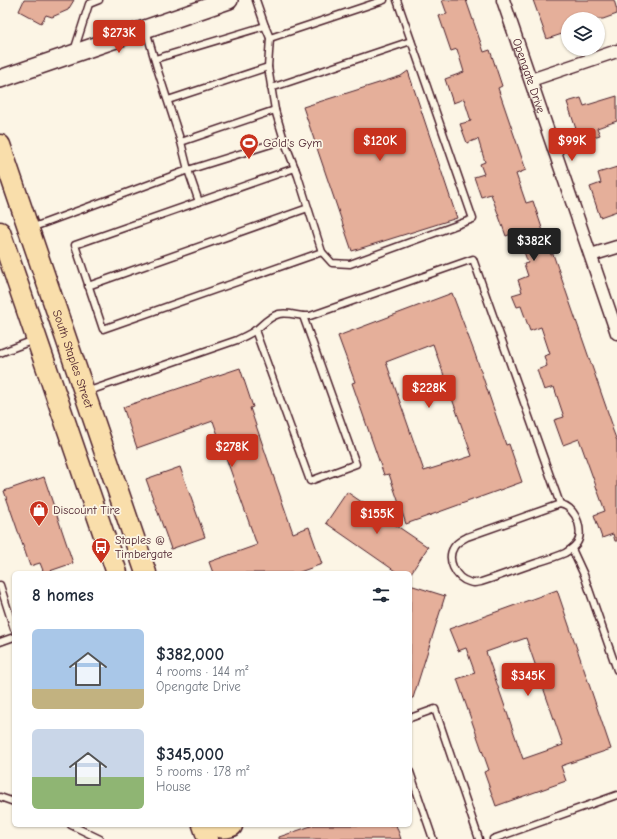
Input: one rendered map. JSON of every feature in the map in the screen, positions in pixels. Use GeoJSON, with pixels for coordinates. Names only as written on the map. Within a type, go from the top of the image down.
{"type":"FeatureCollection","features":[{"type":"Feature","properties":{"kind":"main road","name":"South Staples Street"},"geometry":{"type":"LineString","coordinates":[[0,145],[145,571]]}},
{"type":"Feature","properties":{"kind":"main road"},"geometry":{"type":"LineString","coordinates":[[0,232],[116,571]]}},
{"type":"Feature","properties":{"kind":"main road"},"geometry":{"type":"LineString","coordinates":[[204,827],[208,839]]}},
{"type":"Feature","properties":{"kind":"street"},"geometry":{"type":"LineString","coordinates":[[0,79],[146,29],[203,6],[229,0]]}},
{"type":"Feature","properties":{"kind":"street","name":"Opengate Drive"},"geometry":{"type":"LineString","coordinates":[[503,0],[617,332]]}},
{"type":"Feature","properties":{"kind":"street"},"geometry":{"type":"LineString","coordinates":[[531,80],[617,51]]}},
{"type":"Feature","properties":{"kind":"street"},"geometry":{"type":"LineString","coordinates":[[591,255],[617,247]]}},
{"type":"Feature","properties":{"kind":"lane"},"geometry":{"type":"LineString","coordinates":[[73,54],[89,2],[99,0]]}},
{"type":"Feature","properties":{"kind":"lane"},"geometry":{"type":"LineString","coordinates":[[256,0],[270,38],[268,68],[275,110],[322,252],[332,263],[350,264],[473,219],[397,0]]}},
{"type":"Feature","properties":{"kind":"lane"},"geometry":{"type":"LineString","coordinates":[[270,38],[384,0]]}},
{"type":"Feature","properties":{"kind":"lane"},"geometry":{"type":"LineString","coordinates":[[155,59],[265,26]]}},
{"type":"Feature","properties":{"kind":"lane"},"geometry":{"type":"LineString","coordinates":[[146,29],[199,202]]}},
{"type":"Feature","properties":{"kind":"lane"},"geometry":{"type":"LineString","coordinates":[[271,88],[411,41]]}},
{"type":"Feature","properties":{"kind":"lane"},"geometry":{"type":"LineString","coordinates":[[168,100],[268,68]]}},
{"type":"Feature","properties":{"kind":"lane"},"geometry":{"type":"LineString","coordinates":[[181,142],[275,110]]}},
{"type":"Feature","properties":{"kind":"lane"},"geometry":{"type":"LineString","coordinates":[[28,228],[188,170],[284,140]]}},
{"type":"Feature","properties":{"kind":"lane"},"geometry":{"type":"LineString","coordinates":[[295,168],[75,245],[88,286],[103,328],[322,252]]}},
{"type":"Feature","properties":{"kind":"lane"},"geometry":{"type":"LineString","coordinates":[[88,286],[308,208]]}},
{"type":"Feature","properties":{"kind":"lane"},"geometry":{"type":"LineString","coordinates":[[85,393],[237,340],[279,314],[310,316],[473,260],[560,504]]}},
{"type":"Feature","properties":{"kind":"lane"},"geometry":{"type":"LineString","coordinates":[[255,330],[310,481],[356,464],[303,316]]}},
{"type":"Feature","properties":{"kind":"lane"},"geometry":{"type":"LineString","coordinates":[[0,353],[37,339]]}},
{"type":"Feature","properties":{"kind":"lane"},"geometry":{"type":"LineString","coordinates":[[560,504],[566,505],[572,511],[579,527],[579,539],[572,549],[565,553],[481,582],[469,582],[460,577],[454,569],[451,558],[452,551],[456,544],[463,539],[560,504]]}},
{"type":"Feature","properties":{"kind":"lane"},"geometry":{"type":"LineString","coordinates":[[572,549],[584,575],[617,670]]}},
{"type":"Feature","properties":{"kind":"lane"},"geometry":{"type":"LineString","coordinates":[[0,585],[12,623]]}},
{"type":"Feature","properties":{"kind":"lane"},"geometry":{"type":"LineString","coordinates":[[0,642],[12,638]]}},
{"type":"Feature","properties":{"kind":"lane"},"geometry":{"type":"LineString","coordinates":[[412,717],[435,709],[479,839]]}},
{"type":"Feature","properties":{"kind":"lane"},"geometry":{"type":"LineString","coordinates":[[412,778],[432,839]]}},
{"type":"Feature","properties":{"kind":"lane"},"geometry":{"type":"LineString","coordinates":[[493,839],[617,795]]}},
{"type":"Feature","properties":{"kind":"lane"},"geometry":{"type":"LineString","coordinates":[[0,797],[12,801]]}},
{"type":"Feature","properties":{"kind":"lane"},"geometry":{"type":"LineString","coordinates":[[75,827],[100,839]]}},
{"type":"Feature","properties":{"kind":"building"},"geometry":{"type":"Polygon","coordinates":[[[24,0],[74,0],[68,10],[52,17],[46,15],[41,23],[19,11],[24,0]]]}},
{"type":"Feature","properties":{"kind":"building"},"geometry":{"type":"Polygon","coordinates":[[[442,0],[466,0],[484,52],[490,50],[502,86],[498,88],[526,170],[516,174],[526,203],[533,201],[613,427],[612,428],[617,441],[617,541],[615,541],[613,534],[602,538],[594,515],[605,511],[579,439],[563,445],[554,420],[564,417],[554,387],[544,390],[537,370],[547,366],[544,356],[550,354],[541,327],[530,331],[521,306],[517,307],[512,295],[522,292],[518,280],[528,276],[524,264],[528,263],[517,232],[506,236],[491,194],[481,197],[474,177],[484,174],[480,164],[485,162],[478,139],[467,143],[460,124],[471,121],[464,99],[453,103],[445,79],[464,72],[457,49],[451,51],[439,16],[447,14],[442,0]]]}},
{"type":"Feature","properties":{"kind":"building"},"geometry":{"type":"Polygon","coordinates":[[[533,0],[614,0],[617,14],[605,18],[605,12],[561,12],[561,34],[547,39],[533,0]]]}},
{"type":"Feature","properties":{"kind":"building"},"geometry":{"type":"Polygon","coordinates":[[[408,71],[457,218],[352,251],[303,107],[401,76],[408,71]]]}},
{"type":"Feature","properties":{"kind":"building"},"geometry":{"type":"Polygon","coordinates":[[[617,96],[617,121],[597,128],[600,135],[580,141],[567,102],[581,98],[584,106],[617,96]]]}},
{"type":"Feature","properties":{"kind":"building"},"geometry":{"type":"Polygon","coordinates":[[[617,167],[617,211],[600,217],[590,187],[601,183],[598,173],[617,167]]]}},
{"type":"Feature","properties":{"kind":"building"},"geometry":{"type":"Polygon","coordinates":[[[452,293],[475,354],[506,445],[509,444],[522,482],[406,524],[389,474],[384,475],[352,383],[355,382],[338,336],[452,293]],[[433,344],[386,362],[424,471],[472,456],[433,344]]]}},
{"type":"Feature","properties":{"kind":"building"},"geometry":{"type":"Polygon","coordinates":[[[240,368],[253,407],[250,408],[293,533],[309,527],[322,564],[303,571],[212,571],[209,562],[257,545],[213,421],[137,448],[123,407],[240,368]]]}},
{"type":"Feature","properties":{"kind":"building"},"geometry":{"type":"Polygon","coordinates":[[[180,467],[205,537],[171,549],[146,479],[180,467]]]}},
{"type":"Feature","properties":{"kind":"building","name":"Discount Tire"},"geometry":{"type":"Polygon","coordinates":[[[44,477],[73,563],[50,571],[43,571],[40,563],[30,566],[4,491],[44,477]]]}},
{"type":"Feature","properties":{"kind":"building"},"geometry":{"type":"Polygon","coordinates":[[[347,492],[428,547],[412,571],[395,571],[326,523],[347,492]]]}},
{"type":"Feature","properties":{"kind":"building"},"geometry":{"type":"Polygon","coordinates":[[[412,586],[445,596],[412,698],[412,586]]]}},
{"type":"Feature","properties":{"kind":"building"},"geometry":{"type":"Polygon","coordinates":[[[557,590],[611,749],[561,766],[566,781],[496,806],[484,772],[489,770],[457,679],[475,673],[466,648],[458,651],[449,629],[557,590]],[[526,638],[486,652],[523,759],[563,745],[526,638]]]}},
{"type":"Feature","properties":{"kind":"building"},"geometry":{"type":"Polygon","coordinates":[[[308,827],[397,827],[401,839],[279,839],[279,837],[308,827]]]}},
{"type":"Feature","properties":{"kind":"place","name":"Gold's Gym"},"geometry":{"type":"Point","coordinates":[249,160]}},
{"type":"Feature","properties":{"kind":"place","name":"Discount Tire"},"geometry":{"type":"Point","coordinates":[39,527]}},
{"type":"Feature","properties":{"kind":"place","name":"Staples @ Timbergate"},"geometry":{"type":"Point","coordinates":[101,564]}}]}
